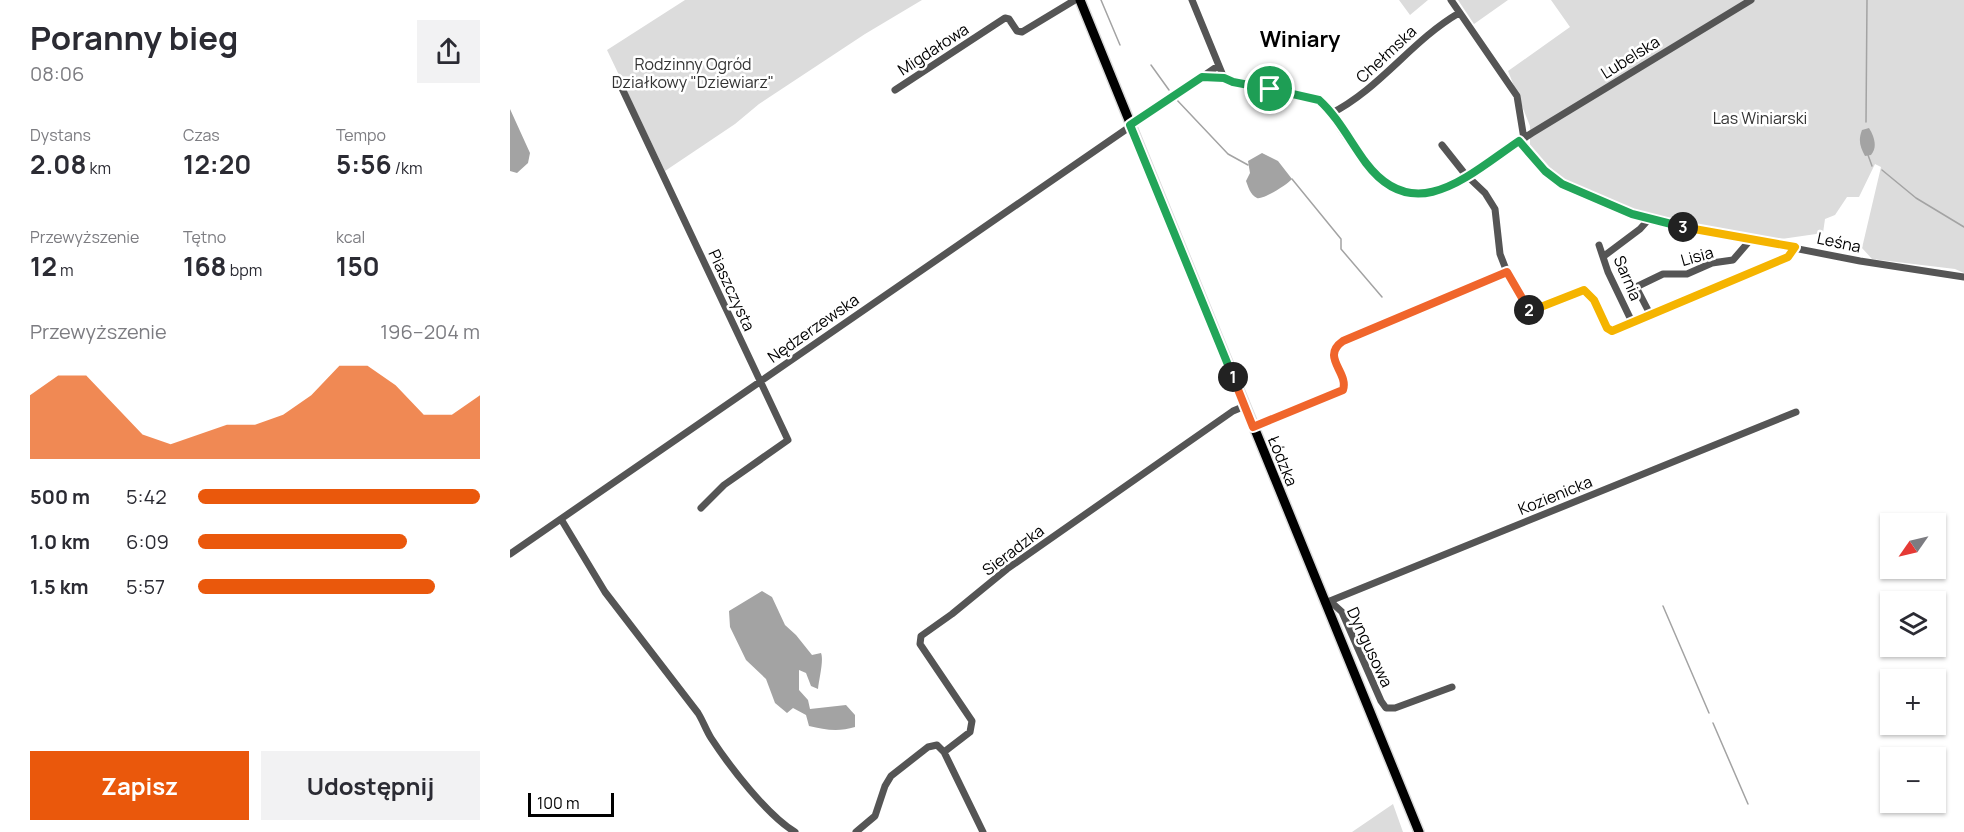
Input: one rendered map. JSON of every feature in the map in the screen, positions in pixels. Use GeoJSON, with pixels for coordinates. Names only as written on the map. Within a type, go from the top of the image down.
{"type":"FeatureCollection","features":[{"type":"Feature","properties":{"kind":"main road","name":"Łódzka"},"geometry":{"type":"LineString","coordinates":[[1081,1],[1253,427],[1328,602],[1419,832]]}},
{"type":"Feature","properties":{"kind":"street"},"geometry":{"type":"LineString","coordinates":[[1192,0],[1224,78]]}},
{"type":"Feature","properties":{"kind":"street"},"geometry":{"type":"LineString","coordinates":[[1451,0],[1517,96],[1522,140]]}},
{"type":"Feature","properties":{"kind":"street","name":"Lubelska"},"geometry":{"type":"LineString","coordinates":[[1198,78],[1224,78],[1233,82],[1314,97],[1322,102],[1372,171],[1395,189],[1410,194],[1432,193],[1467,176],[1751,0]]}},
{"type":"Feature","properties":{"kind":"street","name":"Migdałowa"},"geometry":{"type":"LineString","coordinates":[[895,90],[1005,18],[1010,19],[1017,31],[1022,32],[1081,1]]}},
{"type":"Feature","properties":{"kind":"street","name":"Chełmska"},"geometry":{"type":"LineString","coordinates":[[1330,114],[1355,100],[1430,31],[1459,13]]}},
{"type":"Feature","properties":{"kind":"street"},"geometry":{"type":"LineString","coordinates":[[1130,125],[1218,66]]}},
{"type":"Feature","properties":{"kind":"street","name":"Piaszczysta"},"geometry":{"type":"LineString","coordinates":[[620,82],[788,440],[777,450],[724,485],[701,508]]}},
{"type":"Feature","properties":{"kind":"street","name":"Nędzerzewska"},"geometry":{"type":"LineString","coordinates":[[510,554],[1130,125]]}},
{"type":"Feature","properties":{"kind":"street","name":"Leśna"},"geometry":{"type":"LineString","coordinates":[[1522,140],[1538,163],[1559,183],[1621,210],[1649,219],[1860,261],[1964,277]]}},
{"type":"Feature","properties":{"kind":"street"},"geometry":{"type":"LineString","coordinates":[[1442,145],[1467,176],[1485,193],[1495,209],[1499,247],[1507,272],[1527,308],[1531,311],[1584,290],[1594,300],[1608,330],[1612,331],[1788,257],[1795,247]]}},
{"type":"Feature","properties":{"kind":"street"},"geometry":{"type":"LineString","coordinates":[[1604,256],[1640,229],[1649,219]]}},
{"type":"Feature","properties":{"kind":"street","name":"Lisia"},"geometry":{"type":"LineString","coordinates":[[1650,314],[1636,287],[1663,274],[1687,274],[1712,264],[1733,260],[1752,238]]}},
{"type":"Feature","properties":{"kind":"street","name":"Sarnia"},"geometry":{"type":"LineString","coordinates":[[1599,245],[1608,272],[1632,322]]}},
{"type":"Feature","properties":{"kind":"street"},"geometry":{"type":"LineString","coordinates":[[1253,427],[1343,390],[1344,383],[1334,359],[1336,348],[1340,343],[1507,272]]}},
{"type":"Feature","properties":{"kind":"street","name":"Sieradzka"},"geometry":{"type":"LineString","coordinates":[[944,753],[970,732],[972,721],[920,644],[921,636],[1007,569],[1233,411],[1245,406]]}},
{"type":"Feature","properties":{"kind":"street","name":"Kozienicka"},"geometry":{"type":"LineString","coordinates":[[1328,602],[1796,412]]}},
{"type":"Feature","properties":{"kind":"street"},"geometry":{"type":"LineString","coordinates":[[561,519],[637,636],[698,713],[707,732],[727,760],[771,813],[795,832]]}},
{"type":"Feature","properties":{"kind":"street","name":"Dyngusowa"},"geometry":{"type":"LineString","coordinates":[[1328,602],[1341,612],[1386,708],[1395,708],[1452,687]]}},
{"type":"Feature","properties":{"kind":"street"},"geometry":{"type":"LineString","coordinates":[[856,832],[875,816],[885,786],[895,772],[933,745],[940,746],[983,832]]}},
{"type":"Feature","properties":{"kind":"green space","name":"Rodzinny Ogród Działkowy \"Dziewiarz\""},"geometry":{"type":"Polygon","coordinates":[[[685,0],[922,0],[865,34],[759,104],[735,124],[665,171],[607,50],[685,0]]]}},
{"type":"Feature","properties":{"kind":"green space"},"geometry":{"type":"Polygon","coordinates":[[[1399,0],[1428,0],[1410,15],[1399,0]]]}},
{"type":"Feature","properties":{"kind":"green space"},"geometry":{"type":"Polygon","coordinates":[[[1458,0],[1508,0],[1474,24],[1458,0]]]}},
{"type":"Feature","properties":{"kind":"green space","name":"Las Winiarski"},"geometry":{"type":"Polygon","coordinates":[[[1551,0],[1964,0],[1964,273],[1955,269],[1872,259],[1862,248],[1881,167],[1875,164],[1859,197],[1847,197],[1835,215],[1825,219],[1823,233],[1775,240],[1650,216],[1560,180],[1530,149],[1530,126],[1508,71],[1570,27],[1551,0]]]}},
{"type":"Feature","properties":{"kind":"green space"},"geometry":{"type":"Polygon","coordinates":[[[1393,804],[1403,832],[1352,832],[1393,804]]]}},
{"type":"Feature","properties":{"kind":"shaded area"},"geometry":{"type":"Polygon","coordinates":[[[510,109],[530,153],[528,163],[517,173],[510,171],[510,109]]]}},
{"type":"Feature","properties":{"kind":"shaded area"},"geometry":{"type":"Polygon","coordinates":[[[1869,128],[1875,145],[1871,155],[1865,156],[1860,137],[1862,130],[1869,128]]]}},
{"type":"Feature","properties":{"kind":"shaded area"},"geometry":{"type":"Polygon","coordinates":[[[1262,153],[1278,161],[1292,179],[1270,194],[1257,198],[1251,193],[1246,181],[1250,173],[1248,161],[1262,153]]]}},
{"type":"Feature","properties":{"kind":"shaded area"},"geometry":{"type":"Polygon","coordinates":[[[762,591],[772,597],[785,625],[812,655],[821,653],[822,665],[818,689],[811,686],[806,673],[799,670],[799,690],[808,700],[810,709],[846,705],[855,715],[855,727],[832,730],[809,726],[806,715],[793,708],[787,713],[775,703],[766,679],[746,660],[730,627],[729,611],[762,591]]]}},
{"type":"Feature","properties":{"kind":"waterway"},"geometry":{"type":"LineString","coordinates":[[1101,0],[1120,45]]}},
{"type":"Feature","properties":{"kind":"waterway"},"geometry":{"type":"LineString","coordinates":[[1866,122],[1867,0]]}},
{"type":"Feature","properties":{"kind":"waterway"},"geometry":{"type":"LineString","coordinates":[[1151,65],[1169,90]]}},
{"type":"Feature","properties":{"kind":"waterway"},"geometry":{"type":"LineString","coordinates":[[1176,99],[1228,154],[1248,165]]}},
{"type":"Feature","properties":{"kind":"waterway"},"geometry":{"type":"LineString","coordinates":[[1868,155],[1872,166]]}},
{"type":"Feature","properties":{"kind":"waterway"},"geometry":{"type":"LineString","coordinates":[[1882,170],[1916,198],[1964,227]]}},
{"type":"Feature","properties":{"kind":"waterway"},"geometry":{"type":"LineString","coordinates":[[1292,179],[1341,239],[1341,249],[1382,297]]}},
{"type":"Feature","properties":{"kind":"waterway"},"geometry":{"type":"LineString","coordinates":[[1663,606],[1709,713]]}},
{"type":"Feature","properties":{"kind":"waterway"},"geometry":{"type":"LineString","coordinates":[[1713,723],[1748,804]]}},
{"type":"Feature","properties":{"kind":"district","name":"Winiary"},"geometry":{"type":"Point","coordinates":[1300,39]}},
{"type":"Feature","properties":{"kind":"route"},"geometry":{"type":"LineString","coordinates":[[1198,78],[1224,78],[1270,89],[1314,97],[1319,100],[1372,171],[1386,183],[1406,193],[1429,194],[1438,191],[1467,176],[1519,141],[1559,183],[1632,214],[1671,224],[1795,247],[1788,257],[1612,331],[1607,328],[1594,300],[1586,290],[1531,311],[1527,308],[1507,272],[1343,341],[1336,348],[1334,359],[1344,383],[1343,390],[1253,427],[1130,125],[1198,78]]}}]}
